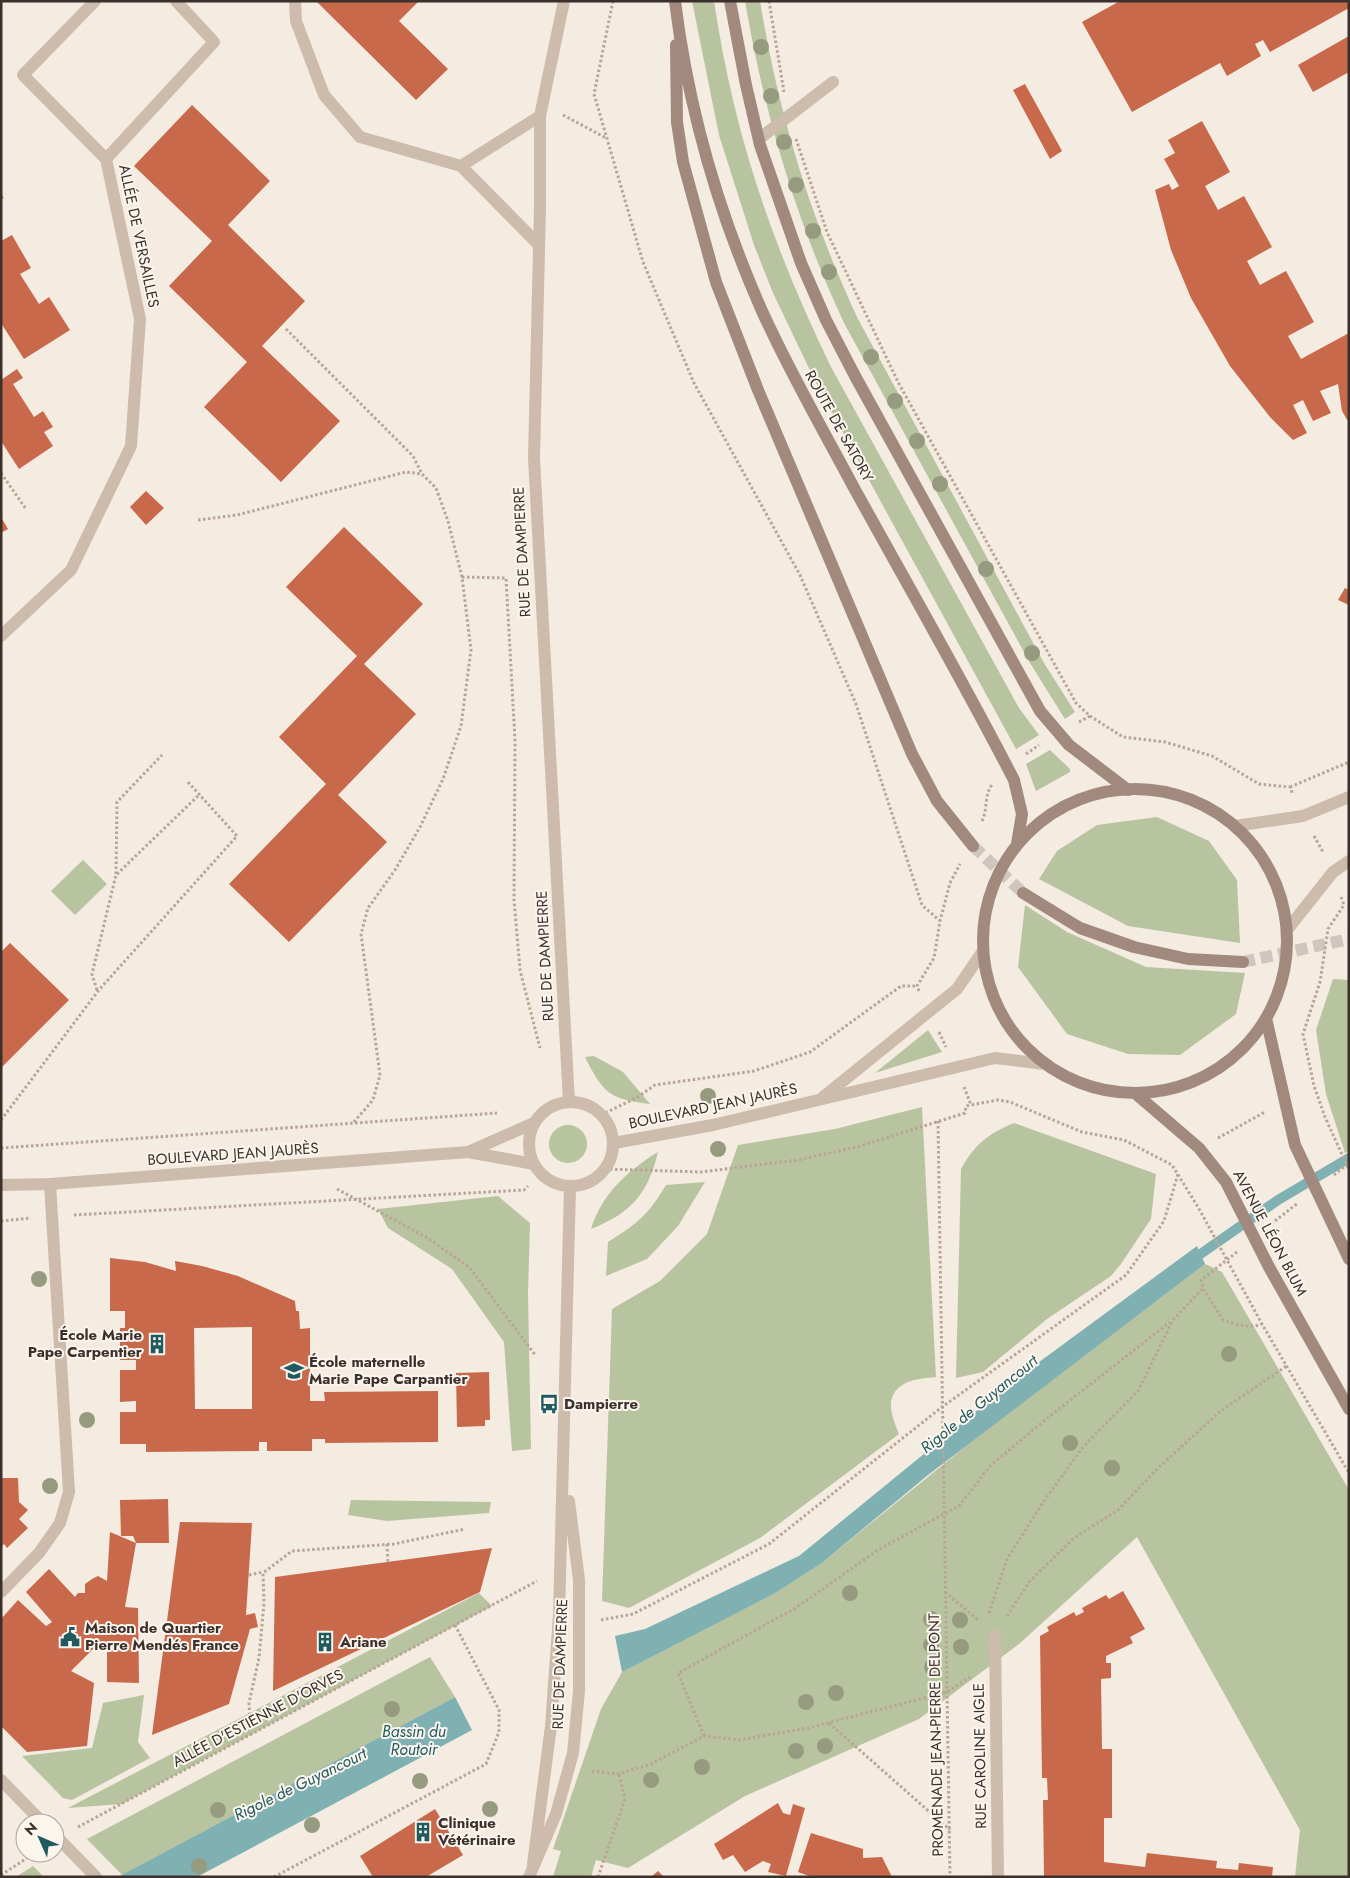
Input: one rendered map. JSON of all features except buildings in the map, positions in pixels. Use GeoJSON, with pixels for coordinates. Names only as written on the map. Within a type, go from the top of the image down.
{"type":"FeatureCollection","features":[{"type":"Feature","properties":{"kind":"main road"},"geometry":{"type":"LineString","coordinates":[[730,1],[746,85],[759,139],[779,204],[801,263],[826,320],[1034,700],[1049,722],[1069,745],[1128,790]]}},
{"type":"Feature","properties":{"kind":"main road"},"geometry":{"type":"LineString","coordinates":[[675,6],[676,93],[683,162],[703,238],[728,318],[912,754],[937,801],[973,846]]}},
{"type":"Feature","properties":{"kind":"main road","name":"ROUTE DE SATORY"},"geometry":{"type":"LineString","coordinates":[[675,6],[686,72],[718,193],[762,310],[818,421],[1014,780],[1022,814],[1017,844]]}},
{"type":"Feature","properties":{"kind":"main road"},"geometry":{"type":"LineString","coordinates":[[1128,790],[1149,790],[1187,798],[1205,805],[1235,826],[1263,857],[1284,909],[1287,930],[1284,975],[1266,1018],[1253,1037],[1240,1050],[1211,1072],[1176,1087],[1136,1094],[1083,1084],[1055,1071],[1045,1064],[1022,1041],[1001,1009],[991,985],[983,951],[986,907],[992,888],[1017,844],[1044,820],[1065,807],[1101,794],[1128,790]]}},
{"type":"Feature","properties":{"kind":"main road"},"geometry":{"type":"LineString","coordinates":[[1023,893],[1080,928],[1134,947],[1188,959],[1243,962]]}},
{"type":"Feature","properties":{"kind":"main road"},"geometry":{"type":"LineString","coordinates":[[1266,1018],[1295,1145],[1349,1259]]}},
{"type":"Feature","properties":{"kind":"main road","name":"AVENUE LÉON BLUM"},"geometry":{"type":"LineString","coordinates":[[1136,1094],[1199,1148],[1226,1182],[1269,1267],[1349,1409]]}},
{"type":"Feature","properties":{"kind":"street","name":"ALLÉE DE VERSAILLES"},"geometry":{"type":"LineString","coordinates":[[1,636],[71,570],[130,446],[140,319],[106,160],[23,75],[95,1]]}},
{"type":"Feature","properties":{"kind":"street","name":"ALLÉE DE VERSAILLES"},"geometry":{"type":"LineString","coordinates":[[106,160],[214,42],[176,1]]}},
{"type":"Feature","properties":{"kind":"street"},"geometry":{"type":"LineString","coordinates":[[295,1],[296,21],[324,96],[360,137],[460,166],[539,244]]}},
{"type":"Feature","properties":{"kind":"street","name":"RUE DE DAMPIERRE"},"geometry":{"type":"LineString","coordinates":[[564,1],[540,116],[534,458],[569,1102]]}},
{"type":"Feature","properties":{"kind":"street"},"geometry":{"type":"LineString","coordinates":[[759,139],[833,82]]}},
{"type":"Feature","properties":{"kind":"street"},"geometry":{"type":"LineString","coordinates":[[460,166],[540,116]]}},
{"type":"Feature","properties":{"kind":"street"},"geometry":{"type":"LineString","coordinates":[[1235,826],[1303,816],[1349,797]]}},
{"type":"Feature","properties":{"kind":"street"},"geometry":{"type":"LineString","coordinates":[[1287,930],[1333,872],[1349,861]]}},
{"type":"Feature","properties":{"kind":"street","name":"BOULEVARD JEAN JAURÈS"},"geometry":{"type":"LineString","coordinates":[[818,1101],[957,989],[983,951]]}},
{"type":"Feature","properties":{"kind":"street","name":"BOULEVARD JEAN JAURÈS"},"geometry":{"type":"LineString","coordinates":[[614,1143],[713,1125],[995,1058],[1045,1064]]}},
{"type":"Feature","properties":{"kind":"street"},"geometry":{"type":"LineString","coordinates":[[569,1102],[590,1106],[601,1115],[610,1126],[614,1143],[611,1157],[605,1170],[595,1180],[570,1187],[555,1184],[543,1176],[534,1164],[530,1152],[529,1137],[538,1118],[555,1106],[569,1102]]}},
{"type":"Feature","properties":{"kind":"street","name":"BOULEVARD JEAN JAURÈS"},"geometry":{"type":"LineString","coordinates":[[468,1152],[538,1118]]}},
{"type":"Feature","properties":{"kind":"street","name":"BOULEVARD JEAN JAURÈS"},"geometry":{"type":"LineString","coordinates":[[1,1185],[50,1184],[468,1152],[534,1164]]}},
{"type":"Feature","properties":{"kind":"street"},"geometry":{"type":"LineString","coordinates":[[1,1592],[39,1553],[60,1523],[69,1492],[50,1184]]}},
{"type":"Feature","properties":{"kind":"street","name":"RUE DE DAMPIERRE"},"geometry":{"type":"LineString","coordinates":[[533,1864],[554,1695],[564,1458],[570,1187]]}},
{"type":"Feature","properties":{"kind":"street","name":"RUE DE DAMPIERRE"},"geometry":{"type":"LineString","coordinates":[[529,1877],[556,1814],[571,1757],[579,1691],[579,1580],[564,1458]]}},
{"type":"Feature","properties":{"kind":"street","name":"RUE CAROLINE AIGLE"},"geometry":{"type":"LineString","coordinates":[[995,1635],[998,1877]]}},
{"type":"Feature","properties":{"kind":"street"},"geometry":{"type":"LineString","coordinates":[[1,1780],[33,1813]]}},
{"type":"Feature","properties":{"kind":"street"},"geometry":{"type":"LineString","coordinates":[[65,1844],[96,1877]]}},
{"type":"Feature","properties":{"kind":"path"},"geometry":{"type":"LineString","coordinates":[[612,1],[594,94],[643,262],[691,374],[800,575],[856,704],[922,905],[940,921],[950,883]]}},
{"type":"Feature","properties":{"kind":"path"},"geometry":{"type":"LineString","coordinates":[[769,1],[788,116],[827,232],[898,382],[1076,703],[1090,716],[1124,737],[1165,742],[1212,756],[1259,784],[1290,788],[1349,762]]}},
{"type":"Feature","properties":{"kind":"path"},"geometry":{"type":"LineString","coordinates":[[540,116],[563,115],[607,138]]}},
{"type":"Feature","properties":{"kind":"path"},"geometry":{"type":"LineString","coordinates":[[286,330],[413,456],[422,474],[436,488],[448,521],[462,577],[472,650],[461,726],[443,779],[420,827],[395,870],[368,908],[361,934],[380,1075],[373,1100],[353,1123]]}},
{"type":"Feature","properties":{"kind":"path"},"geometry":{"type":"LineString","coordinates":[[198,520],[237,515],[406,472],[422,474]]}},
{"type":"Feature","properties":{"kind":"path"},"geometry":{"type":"LineString","coordinates":[[1,473],[26,509]]}},
{"type":"Feature","properties":{"kind":"path"},"geometry":{"type":"LineString","coordinates":[[462,577],[506,578],[515,740],[514,900],[520,970],[540,1048]]}},
{"type":"Feature","properties":{"kind":"path"},"geometry":{"type":"LineString","coordinates":[[98,991],[92,974],[116,875],[117,802],[162,755]]}},
{"type":"Feature","properties":{"kind":"path"},"geometry":{"type":"LineString","coordinates":[[1,1120],[98,991],[237,836],[187,781]]}},
{"type":"Feature","properties":{"kind":"path"},"geometry":{"type":"LineString","coordinates":[[1290,788],[1333,872],[1344,905],[1328,929],[1320,982],[1303,1034],[1314,1086],[1325,1118],[1349,1170]]}},
{"type":"Feature","properties":{"kind":"path"},"geometry":{"type":"LineString","coordinates":[[116,875],[200,794]]}},
{"type":"Feature","properties":{"kind":"path"},"geometry":{"type":"LineString","coordinates":[[601,1115],[636,1098],[655,1085],[754,1071],[810,1052],[901,986],[917,986]]}},
{"type":"Feature","properties":{"kind":"path"},"geometry":{"type":"LineString","coordinates":[[1314,1086],[1199,1148],[1172,1165],[1198,1207],[1262,1324],[1288,1365],[1349,1473]]}},
{"type":"Feature","properties":{"kind":"path"},"geometry":{"type":"LineString","coordinates":[[605,1170],[701,1172],[798,1160],[860,1146],[965,1113],[966,1106],[971,1105]]}},
{"type":"Feature","properties":{"kind":"path"},"geometry":{"type":"LineString","coordinates":[[1,1148],[506,1113],[538,1118]]}},
{"type":"Feature","properties":{"kind":"path","name":"PROMENADE JEAN-PIERRE DELPONT"},"geometry":{"type":"LineString","coordinates":[[938,1121],[950,1877]]}},
{"type":"Feature","properties":{"kind":"path"},"geometry":{"type":"LineString","coordinates":[[579,1627],[593,1621],[633,1614],[769,1544],[942,1407],[1126,1275],[1164,1222],[1178,1174]]}},
{"type":"Feature","properties":{"kind":"path"},"geometry":{"type":"LineString","coordinates":[[1,1221],[53,1216],[524,1190],[543,1176]]}},
{"type":"Feature","properties":{"kind":"path"},"geometry":{"type":"LineString","coordinates":[[338,1189],[426,1237],[469,1268],[536,1356]]}},
{"type":"Feature","properties":{"kind":"path"},"geometry":{"type":"LineString","coordinates":[[704,1736],[678,1674],[794,1609],[878,1550],[960,1505],[990,1466],[1050,1416],[1173,1320],[1203,1288],[1223,1320],[1246,1326],[1262,1324]]}},
{"type":"Feature","properties":{"kind":"path"},"geometry":{"type":"LineString","coordinates":[[985,1626],[1007,1559],[1044,1501],[1083,1447],[1138,1391],[1173,1320]]}},
{"type":"Feature","properties":{"kind":"path"},"geometry":{"type":"LineString","coordinates":[[945,1592],[995,1635],[1029,1582],[1074,1538],[1118,1510],[1158,1468],[1222,1410],[1288,1365]]}},
{"type":"Feature","properties":{"kind":"path"},"geometry":{"type":"LineString","coordinates":[[263,1573],[292,1551],[387,1544],[426,1539],[465,1529]]}},
{"type":"Feature","properties":{"kind":"path"},"geometry":{"type":"LineString","coordinates":[[387,1544],[388,1562]]}},
{"type":"Feature","properties":{"kind":"path"},"geometry":{"type":"LineString","coordinates":[[249,1575],[263,1571],[263,1573]]}},
{"type":"Feature","properties":{"kind":"path"},"geometry":{"type":"LineString","coordinates":[[251,1735],[249,1702],[259,1658],[264,1603],[263,1573]]}},
{"type":"Feature","properties":{"kind":"path","name":"ALLÉE D'ESTIENNE D'ORVES"},"geometry":{"type":"LineString","coordinates":[[71,1831],[538,1581],[560,1575]]}},
{"type":"Feature","properties":{"kind":"path"},"geometry":{"type":"LineString","coordinates":[[274,1877],[486,1764],[499,1732],[499,1710],[455,1625]]}},
{"type":"Feature","properties":{"kind":"path"},"geometry":{"type":"LineString","coordinates":[[571,1757],[580,1766],[593,1771],[619,1774],[651,1764],[704,1736],[739,1740],[828,1722],[947,1692],[976,1674]]}},
{"type":"Feature","properties":{"kind":"path"},"geometry":{"type":"LineString","coordinates":[[828,1722],[950,1830]]}},
{"type":"Feature","properties":{"kind":"path"},"geometry":{"type":"LineString","coordinates":[[598,1877],[625,1799],[619,1774]]}},
{"type":"Feature","properties":{"kind":"path"},"geometry":{"type":"LineString","coordinates":[[1,1875],[20,1863]]}},
{"type":"Feature","properties":{"kind":"green space"},"geometry":{"type":"Polygon","coordinates":[[[692,1],[714,1],[732,98],[758,188],[773,233],[831,367],[1019,708],[1039,735],[1016,749],[817,385],[773,293],[754,245],[719,135],[692,1]]]}},
{"type":"Feature","properties":{"kind":"green space"},"geometry":{"type":"Polygon","coordinates":[[[745,1],[760,1],[767,42],[786,124],[811,203],[841,281],[858,319],[1044,663],[1075,712],[1065,719],[1030,663],[844,323],[811,245],[784,165],[762,84],[745,1]]]}},
{"type":"Feature","properties":{"kind":"green space"},"geometry":{"type":"Polygon","coordinates":[[[1050,750],[1070,769],[1070,772],[1036,791],[1026,764],[1050,750]]]}},
{"type":"Feature","properties":{"kind":"green space"},"geometry":{"type":"Polygon","coordinates":[[[1157,817],[1209,841],[1237,880],[1240,943],[1128,926],[1039,879],[1057,851],[1097,825],[1157,817]]]}},
{"type":"Feature","properties":{"kind":"green space"},"geometry":{"type":"Polygon","coordinates":[[[83,860],[107,884],[75,915],[51,891],[83,860]]]}},
{"type":"Feature","properties":{"kind":"green space"},"geometry":{"type":"Polygon","coordinates":[[[1025,905],[1067,932],[1146,967],[1245,973],[1236,1014],[1180,1055],[1128,1054],[1067,1034],[1018,967],[1025,905]]]}},
{"type":"Feature","properties":{"kind":"green space"},"geometry":{"type":"Polygon","coordinates":[[[1333,979],[1349,980],[1349,1151],[1345,1153],[1326,1094],[1316,1030],[1333,979]]]}},
{"type":"Feature","properties":{"kind":"green space"},"geometry":{"type":"Polygon","coordinates":[[[928,1030],[942,1052],[875,1073],[928,1030]]]}},
{"type":"Feature","properties":{"kind":"green space"},"geometry":{"type":"Polygon","coordinates":[[[594,1056],[623,1072],[650,1104],[625,1100],[609,1092],[597,1079],[585,1057],[594,1056]]]}},
{"type":"Feature","properties":{"kind":"green space"},"geometry":{"type":"Polygon","coordinates":[[[922,1107],[936,1377],[911,1381],[897,1389],[893,1394],[891,1407],[899,1434],[760,1538],[629,1608],[602,1601],[612,1309],[660,1281],[707,1234],[738,1145],[835,1129],[922,1107]]]}},
{"type":"Feature","properties":{"kind":"green space"},"geometry":{"type":"Polygon","coordinates":[[[1014,1123],[1156,1174],[1151,1219],[1111,1276],[1047,1319],[983,1372],[956,1378],[961,1169],[977,1146],[997,1131],[1014,1123]]]}},
{"type":"Feature","properties":{"kind":"green space"},"geometry":{"type":"Polygon","coordinates":[[[568,1125],[582,1130],[587,1144],[582,1158],[568,1163],[554,1158],[549,1144],[554,1130],[568,1125]]]}},
{"type":"Feature","properties":{"kind":"green space"},"geometry":{"type":"Polygon","coordinates":[[[658,1152],[649,1180],[636,1200],[617,1216],[591,1229],[602,1205],[617,1184],[636,1167],[658,1152]]]}},
{"type":"Feature","properties":{"kind":"green space"},"geometry":{"type":"Polygon","coordinates":[[[705,1182],[678,1226],[647,1259],[606,1276],[608,1242],[642,1218],[666,1185],[705,1182]]]}},
{"type":"Feature","properties":{"kind":"green space"},"geometry":{"type":"Polygon","coordinates":[[[498,1196],[530,1223],[528,1294],[531,1449],[512,1451],[504,1342],[452,1269],[388,1228],[378,1209],[498,1196]]]}},
{"type":"Feature","properties":{"kind":"green space"},"geometry":{"type":"Polygon","coordinates":[[[1205,1264],[1222,1272],[1349,1490],[1349,1877],[1295,1877],[1300,1830],[1137,1537],[1019,1644],[919,1719],[745,1796],[628,1868],[596,1860],[591,1877],[553,1877],[561,1851],[553,1849],[601,1709],[622,1672],[823,1562],[987,1429],[1205,1264]]]}},
{"type":"Feature","properties":{"kind":"green space"},"geometry":{"type":"Polygon","coordinates":[[[351,1500],[491,1502],[489,1513],[387,1521],[348,1515],[351,1500]]]}},
{"type":"Feature","properties":{"kind":"green space"},"geometry":{"type":"Polygon","coordinates":[[[479,1593],[492,1606],[122,1804],[68,1808],[479,1593]]]}},
{"type":"Feature","properties":{"kind":"green space"},"geometry":{"type":"Polygon","coordinates":[[[430,1657],[455,1697],[122,1875],[87,1839],[430,1657]]]}},
{"type":"Feature","properties":{"kind":"green space"},"geometry":{"type":"Polygon","coordinates":[[[144,1695],[138,1742],[150,1758],[72,1800],[63,1798],[22,1756],[92,1748],[103,1703],[144,1695]]]}},
{"type":"Feature","properties":{"kind":"green space"},"geometry":{"type":"Polygon","coordinates":[[[33,1866],[44,1877],[16,1877],[33,1866]]]}},
{"type":"Feature","properties":{"kind":"water"},"geometry":{"type":"Polygon","coordinates":[[[1197,1246],[1205,1264],[928,1475],[823,1562],[775,1593],[622,1672],[615,1636],[645,1629],[799,1556],[1012,1382],[1197,1246]]]}},
{"type":"Feature","properties":{"kind":"water","name":"Bassin du Routoir"},"geometry":{"type":"Polygon","coordinates":[[[455,1697],[472,1730],[197,1877],[118,1877],[455,1697]]]}},
{"type":"Feature","properties":{"kind":"waterway","name":"Rigole de Guyancourt"},"geometry":{"type":"LineString","coordinates":[[1189,1262],[1278,1200],[1349,1158]]}},
{"type":"Feature","properties":{"kind":"tunnel"},"geometry":{"type":"LineString","coordinates":[[973,846],[1023,893]]}},
{"type":"Feature","properties":{"kind":"tunnel"},"geometry":{"type":"LineString","coordinates":[[1243,962],[1349,939]]}},
{"type":"Feature","properties":{"kind":"place","name":"École Marie Pape Carpentier"},"geometry":{"type":"Point","coordinates":[157,1344]}},
{"type":"Feature","properties":{"kind":"place","name":"École maternelle Marie Pape Carpantier"},"geometry":{"type":"Point","coordinates":[294,1371]}},
{"type":"Feature","properties":{"kind":"place","name":"Dampierre"},"geometry":{"type":"Point","coordinates":[549,1404]}},
{"type":"Feature","properties":{"kind":"place","name":"Maison de Quartier Pierre Mendés France"},"geometry":{"type":"Point","coordinates":[70,1637]}},
{"type":"Feature","properties":{"kind":"place","name":"Ariane"},"geometry":{"type":"Point","coordinates":[325,1642]}},
{"type":"Feature","properties":{"kind":"place","name":"Clinique Vétérinaire"},"geometry":{"type":"Point","coordinates":[423,1832]}}]}
